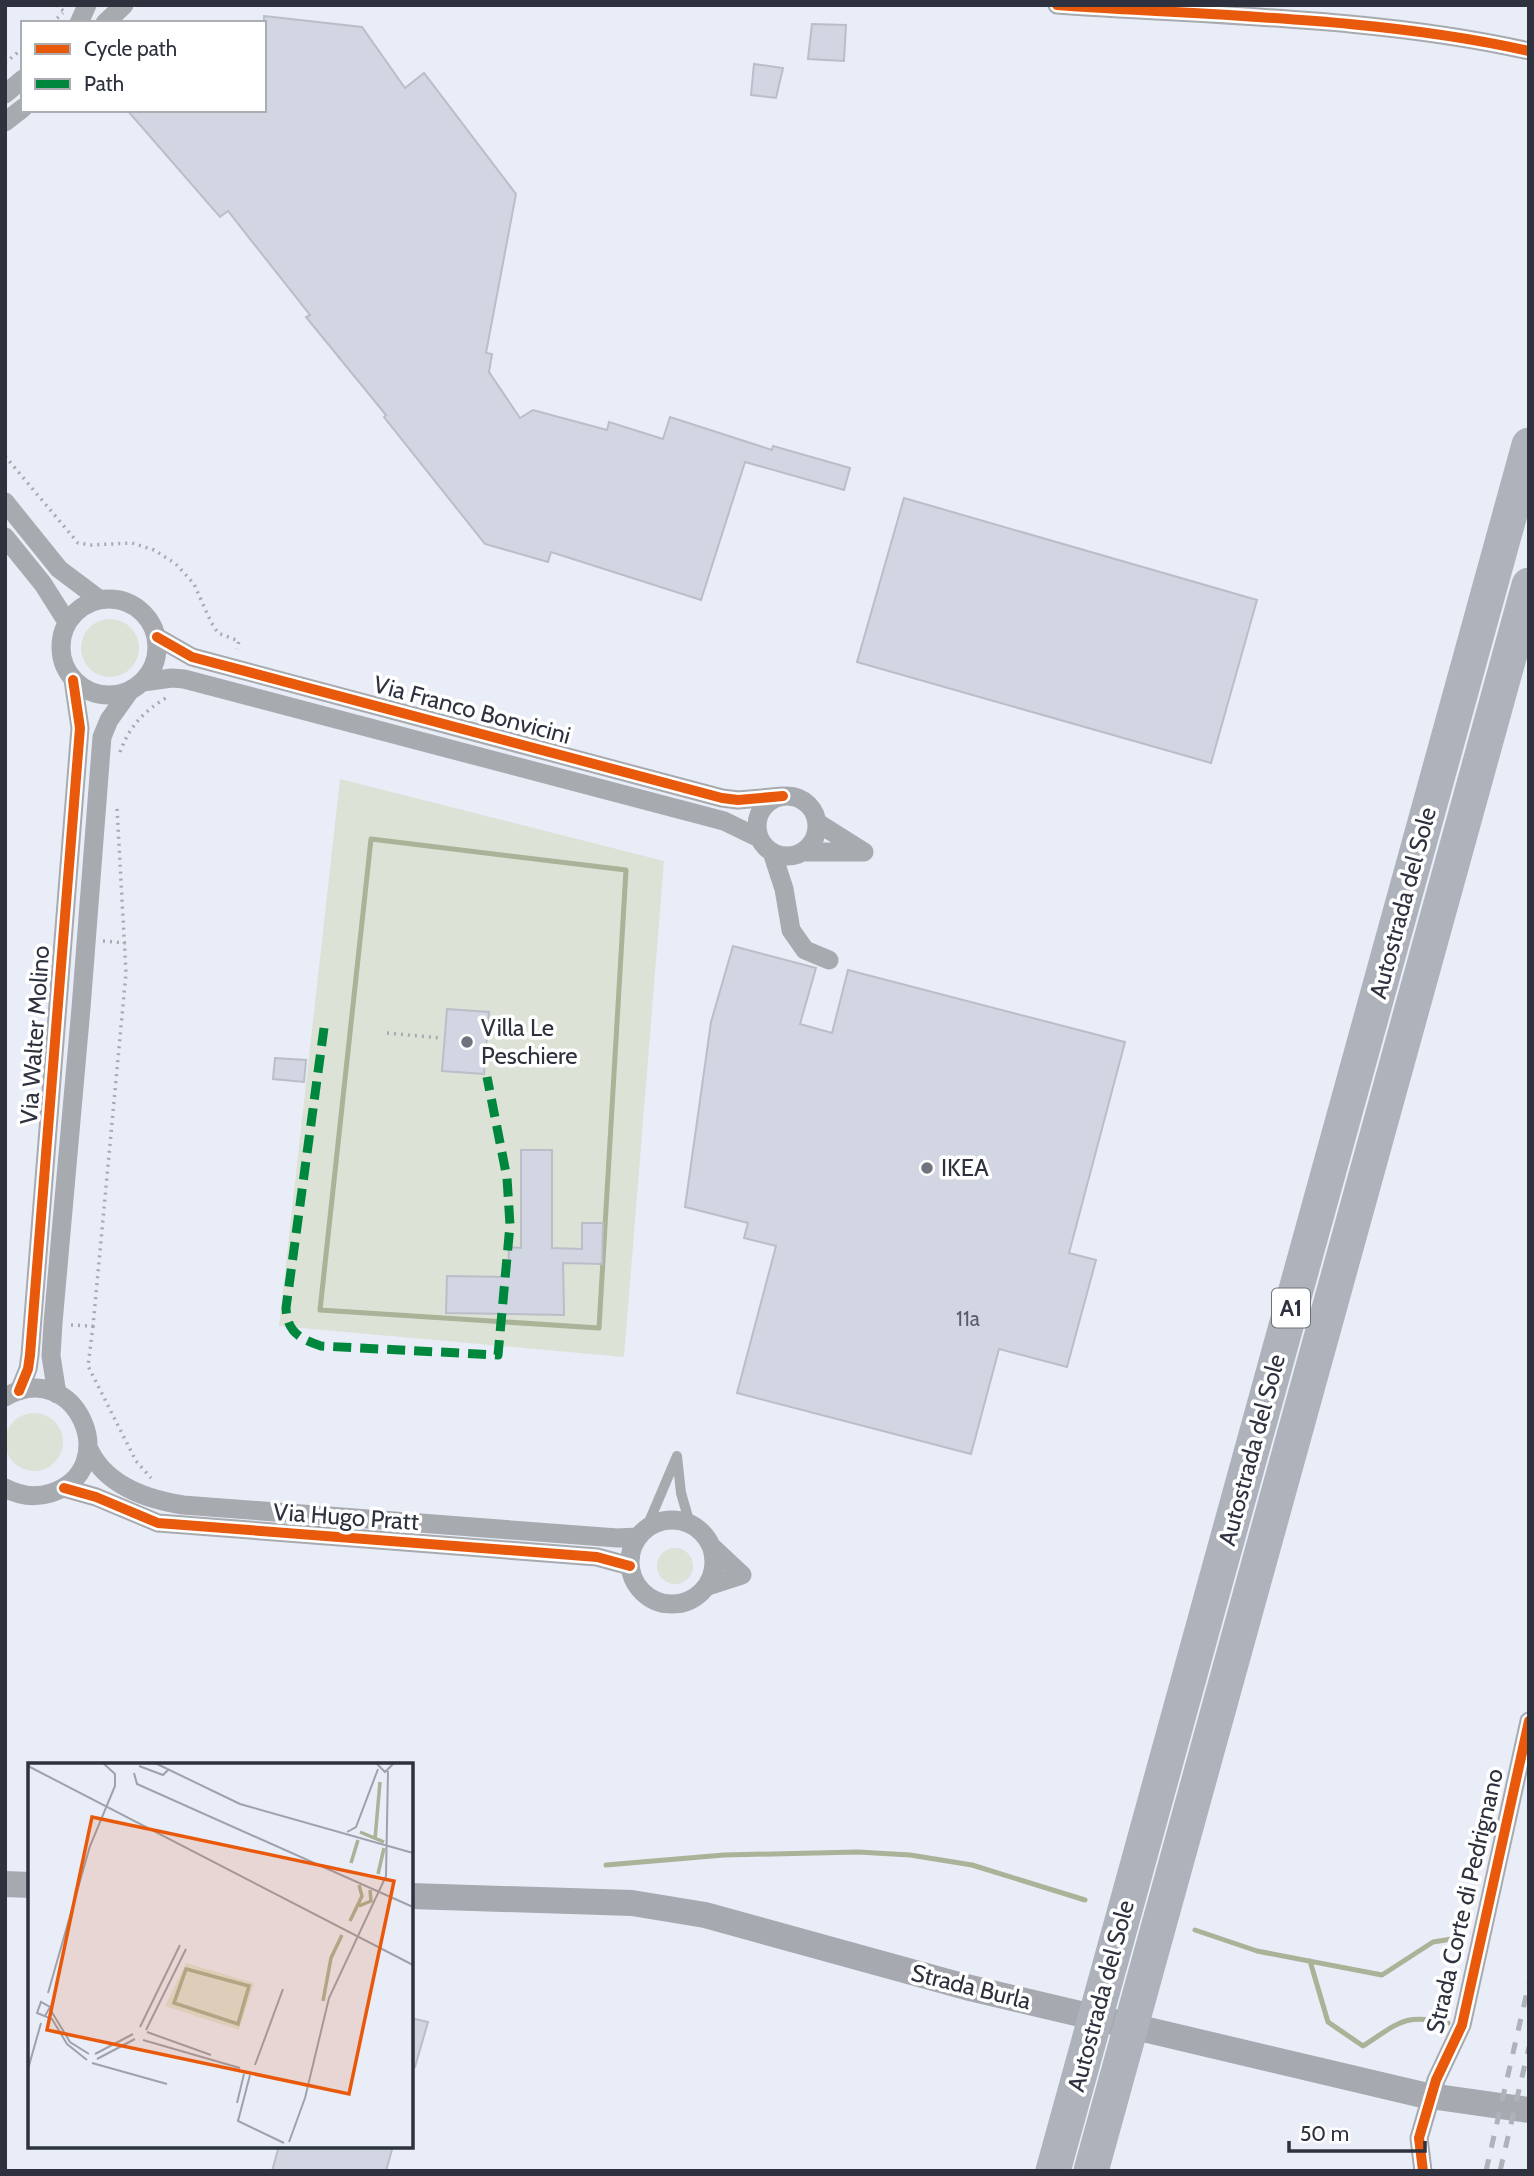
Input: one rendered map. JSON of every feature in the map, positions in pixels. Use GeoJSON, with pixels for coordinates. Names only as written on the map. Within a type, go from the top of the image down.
{"type":"FeatureCollection","features":[{"type":"Feature","properties":{"kind":"highway","name":"Autostrada del Sole"},"geometry":{"type":"LineString","coordinates":[[1053,2171],[1529,445]]}},
{"type":"Feature","properties":{"kind":"highway","name":"Autostrada del Sole"},"geometry":{"type":"LineString","coordinates":[[1091,2171],[1529,585]]}},
{"type":"Feature","properties":{"kind":"main road"},"geometry":{"type":"LineString","coordinates":[[5,1884],[28,1885]]}},
{"type":"Feature","properties":{"kind":"main road","name":"Strada Burla"},"geometry":{"type":"LineString","coordinates":[[413,1896],[632,1903],[705,1915],[966,1987],[1423,2095],[1529,2110]]}},
{"type":"Feature","properties":{"kind":"street"},"geometry":{"type":"LineString","coordinates":[[72,17],[87,5]]}},
{"type":"Feature","properties":{"kind":"street"},"geometry":{"type":"LineString","coordinates":[[107,21],[124,5]]}},
{"type":"Feature","properties":{"kind":"street"},"geometry":{"type":"LineString","coordinates":[[1057,5],[1156,9],[1333,23],[1482,40],[1529,51]]}},
{"type":"Feature","properties":{"kind":"street"},"geometry":{"type":"LineString","coordinates":[[5,94],[21,81]]}},
{"type":"Feature","properties":{"kind":"street"},"geometry":{"type":"LineString","coordinates":[[5,122],[21,110]]}},
{"type":"Feature","properties":{"kind":"street"},"geometry":{"type":"LineString","coordinates":[[5,502],[60,569],[99,599]]}},
{"type":"Feature","properties":{"kind":"street"},"geometry":{"type":"LineString","coordinates":[[5,537],[43,584],[67,622],[86,604],[99,599],[114,598],[135,607],[151,623],[157,637]]}},
{"type":"Feature","properties":{"kind":"street","name":"Via Walter Molino"},"geometry":{"type":"LineString","coordinates":[[12,1394],[28,1369],[32,1344],[80,728],[73,680],[64,667],[61,652],[61,637],[67,622]]}},
{"type":"Feature","properties":{"kind":"street","name":"Via Franco Bonvicini"},"geometry":{"type":"LineString","coordinates":[[157,637],[192,657],[722,798],[738,800],[783,796]]}},
{"type":"Feature","properties":{"kind":"street","name":"Via Walter Molino"},"geometry":{"type":"LineString","coordinates":[[57,1394],[51,1356],[53,1323],[102,737],[109,720],[156,661],[157,637]]}},
{"type":"Feature","properties":{"kind":"street","name":"Via Franco Bonvicini"},"geometry":{"type":"LineString","coordinates":[[136,687],[172,678],[184,679],[724,821],[789,857],[801,853],[864,852],[818,824]]}},
{"type":"Feature","properties":{"kind":"street"},"geometry":{"type":"LineString","coordinates":[[73,680],[93,693],[106,696],[136,687]]}},
{"type":"Feature","properties":{"kind":"street"},"geometry":{"type":"LineString","coordinates":[[784,889],[801,853],[815,839],[818,824],[815,814],[802,799],[783,796],[773,799],[760,812],[757,829],[784,889],[791,930],[805,950],[829,960]]}},
{"type":"Feature","properties":{"kind":"street"},"geometry":{"type":"LineString","coordinates":[[5,1488],[24,1496],[43,1496],[64,1488],[84,1464],[88,1447],[87,1429],[79,1412],[67,1399],[41,1389],[12,1394]]}},
{"type":"Feature","properties":{"kind":"street","name":"Via Hugo Pratt"},"geometry":{"type":"LineString","coordinates":[[88,1447],[102,1471],[115,1482],[161,1502],[183,1506],[604,1537],[642,1533]]}},
{"type":"Feature","properties":{"kind":"street","name":"Via Hugo Pratt"},"geometry":{"type":"LineString","coordinates":[[64,1488],[158,1523],[597,1557],[630,1566]]}},
{"type":"Feature","properties":{"kind":"street"},"geometry":{"type":"LineString","coordinates":[[708,1586],[742,1574],[711,1546],[699,1529],[690,1524],[667,1520],[642,1533],[630,1556],[630,1566],[639,1589],[659,1603],[671,1605],[685,1603],[708,1586],[713,1573],[711,1546]]}},
{"type":"Feature","properties":{"kind":"street","name":"Strada Corte di Pedrignano"},"geometry":{"type":"LineString","coordinates":[[1423,2171],[1419,2138],[1436,2080],[1461,2025],[1529,1721]]}},
{"type":"Feature","properties":{"kind":"lane"},"geometry":{"type":"LineString","coordinates":[[642,1533],[677,1455],[681,1493],[690,1524]]}},
{"type":"Feature","properties":{"kind":"path"},"geometry":{"type":"LineString","coordinates":[[5,63],[21,50]]}},
{"type":"Feature","properties":{"kind":"path"},"geometry":{"type":"LineString","coordinates":[[5,456],[78,543],[132,543],[153,550],[176,564],[194,584],[218,633],[240,641],[233,668]]}},
{"type":"Feature","properties":{"kind":"path"},"geometry":{"type":"LineString","coordinates":[[119,755],[125,740],[142,715],[165,698],[177,694]]}},
{"type":"Feature","properties":{"kind":"path"},"geometry":{"type":"LineString","coordinates":[[116,803],[126,973],[88,1366],[136,1461],[155,1483]]}},
{"type":"Feature","properties":{"kind":"path"},"geometry":{"type":"LineString","coordinates":[[387,1033],[441,1038]]}},
{"type":"Feature","properties":{"kind":"path"},"geometry":{"type":"LineString","coordinates":[[53,1323],[93,1326]]}},
{"type":"Feature","properties":{"kind":"shaded area"},"geometry":{"type":"Polygon","coordinates":[[[104,619],[116,619],[131,627],[139,642],[139,654],[131,669],[116,677],[104,677],[89,669],[81,654],[81,642],[89,627],[104,619]]]}},
{"type":"Feature","properties":{"kind":"shaded area"},"geometry":{"type":"Polygon","coordinates":[[[340,779],[664,861],[624,1357],[279,1326],[340,779]]]}},
{"type":"Feature","properties":{"kind":"shaded area"},"geometry":{"type":"Polygon","coordinates":[[[28,1413],[40,1413],[55,1421],[63,1436],[63,1448],[55,1463],[40,1471],[28,1471],[13,1463],[5,1448],[5,1436],[13,1421],[28,1413]]]}},
{"type":"Feature","properties":{"kind":"shaded area"},"geometry":{"type":"Polygon","coordinates":[[[675,1548],[688,1553],[693,1566],[688,1579],[675,1584],[662,1579],[657,1566],[662,1553],[675,1548]]]}},
{"type":"Feature","properties":{"kind":"building"},"geometry":{"type":"Polygon","coordinates":[[[264,16],[362,27],[405,88],[424,73],[516,194],[486,353],[492,354],[489,372],[520,418],[533,410],[607,430],[609,422],[663,439],[670,417],[772,450],[773,446],[850,468],[844,490],[745,462],[701,600],[551,552],[548,562],[485,544],[384,417],[386,415],[306,317],[310,315],[228,211],[220,217],[129,112],[266,112],[264,16]]]}},
{"type":"Feature","properties":{"kind":"building"},"geometry":{"type":"Polygon","coordinates":[[[812,24],[846,25],[844,61],[808,59],[812,24]]]}},
{"type":"Feature","properties":{"kind":"building"},"geometry":{"type":"Polygon","coordinates":[[[754,64],[783,68],[776,98],[751,95],[754,64]]]}},
{"type":"Feature","properties":{"kind":"building"},"geometry":{"type":"Polygon","coordinates":[[[904,498],[1257,600],[1211,763],[857,662],[904,498]]]}},
{"type":"Feature","properties":{"kind":"building","name":"IKEA"},"geometry":{"type":"Polygon","coordinates":[[[733,946],[816,968],[800,1024],[832,1033],[848,970],[1125,1042],[1069,1253],[1096,1260],[1067,1367],[999,1349],[971,1454],[737,1393],[776,1246],[744,1238],[748,1223],[685,1207],[711,1022],[733,946]]]}},
{"type":"Feature","properties":{"kind":"building","name":"Villa Le Peschiere"},"geometry":{"type":"Polygon","coordinates":[[[447,1009],[489,1012],[484,1074],[442,1071],[447,1009]]]}},
{"type":"Feature","properties":{"kind":"building"},"geometry":{"type":"Polygon","coordinates":[[[275,1058],[306,1060],[304,1082],[273,1079],[275,1058]]]}},
{"type":"Feature","properties":{"kind":"building"},"geometry":{"type":"Polygon","coordinates":[[[521,1150],[552,1150],[552,1248],[582,1249],[582,1223],[603,1223],[602,1264],[563,1263],[564,1315],[446,1313],[447,1276],[508,1277],[509,1247],[521,1248],[521,1150]]]}},
{"type":"Feature","properties":{"kind":"building"},"geometry":{"type":"Polygon","coordinates":[[[413,2018],[428,2022],[413,2066],[413,2018]]]}},
{"type":"Feature","properties":{"kind":"building"},"geometry":{"type":"Polygon","coordinates":[[[278,2148],[392,2148],[386,2171],[272,2171],[278,2148]]]}},
{"type":"Feature","properties":{"kind":"waterway"},"geometry":{"type":"LineString","coordinates":[[371,839],[626,870],[599,1328],[320,1310],[371,839]]}},
{"type":"Feature","properties":{"kind":"waterway"},"geometry":{"type":"LineString","coordinates":[[606,1865],[724,1855],[858,1852],[910,1855],[972,1865],[1085,1900]]}},
{"type":"Feature","properties":{"kind":"waterway"},"geometry":{"type":"LineString","coordinates":[[1195,1930],[1257,1951],[1382,1975],[1433,1942],[1458,1938]]}},
{"type":"Feature","properties":{"kind":"waterway"},"geometry":{"type":"LineString","coordinates":[[1310,1961],[1328,2022],[1363,2046],[1402,2022],[1421,2019],[1448,2023]]}},
{"type":"Feature","properties":{"kind":"railway"},"geometry":{"type":"LineString","coordinates":[[1486,2171],[1529,1983]]}},
{"type":"Feature","properties":{"kind":"railway"},"geometry":{"type":"LineString","coordinates":[[1500,2171],[1529,2047]]}},
{"type":"Feature","properties":{"kind":"marked path"},"geometry":{"type":"LineString","coordinates":[[324,1028],[286,1308],[292,1329],[321,1346],[498,1355],[510,1225],[507,1178],[487,1077]]}},
{"type":"Feature","properties":{"kind":"cycle path"},"geometry":{"type":"LineString","coordinates":[[1057,5],[1354,24],[1414,31],[1529,51]]}},
{"type":"Feature","properties":{"kind":"cycle path"},"geometry":{"type":"LineString","coordinates":[[157,637],[192,657],[722,798],[738,800],[783,796]]}},
{"type":"Feature","properties":{"kind":"cycle path"},"geometry":{"type":"LineString","coordinates":[[19,1391],[28,1369],[30,1355],[80,728],[73,680]]}},
{"type":"Feature","properties":{"kind":"cycle path"},"geometry":{"type":"LineString","coordinates":[[64,1488],[96,1497],[158,1523],[597,1557],[630,1566]]}},
{"type":"Feature","properties":{"kind":"cycle path"},"geometry":{"type":"LineString","coordinates":[[1423,2171],[1419,2138],[1436,2080],[1462,2025],[1529,1721]]}},
{"type":"Feature","properties":{"kind":"place","name":"Villa Le Peschiere"},"geometry":{"type":"Point","coordinates":[467,1042]}},
{"type":"Feature","properties":{"kind":"place","name":"IKEA"},"geometry":{"type":"Point","coordinates":[927,1168]}}]}
